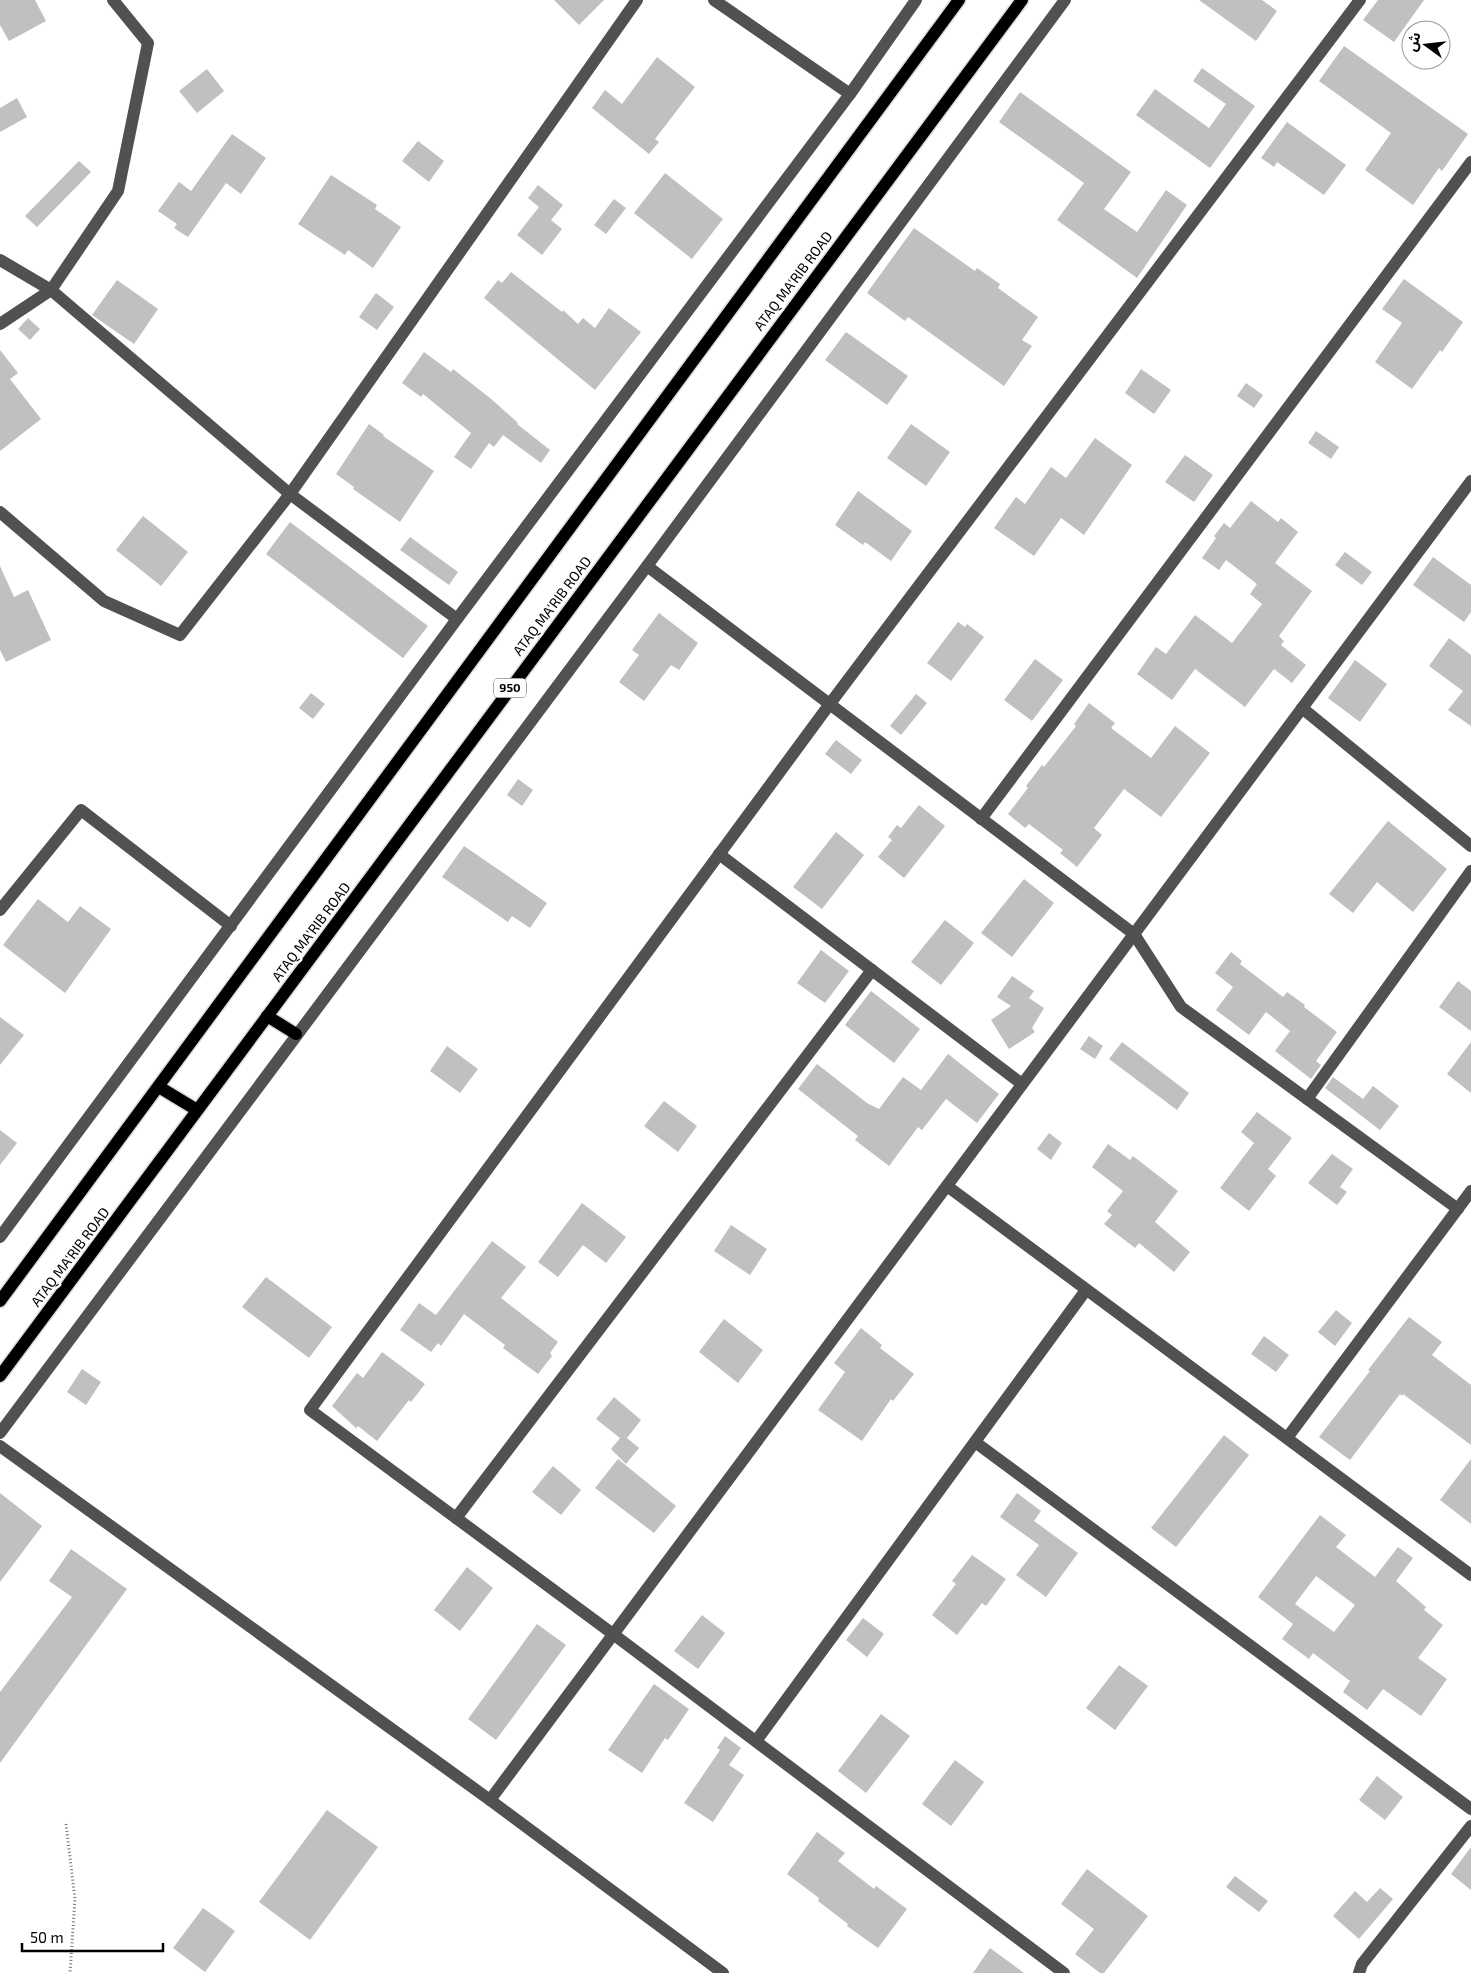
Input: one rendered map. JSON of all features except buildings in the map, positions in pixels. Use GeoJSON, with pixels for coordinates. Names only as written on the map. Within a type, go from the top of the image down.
{"type":"FeatureCollection","features":[{"type":"Feature","properties":{"kind":"main road"},"geometry":{"type":"LineString","coordinates":[[0,1301],[960,0]]}},
{"type":"Feature","properties":{"kind":"main road","name":"ATAQ MA'RIB ROAD"},"geometry":{"type":"LineString","coordinates":[[0,1376],[1022,0]]}},
{"type":"Feature","properties":{"kind":"main road"},"geometry":{"type":"LineString","coordinates":[[267,1016],[296,1034]]}},
{"type":"Feature","properties":{"kind":"main road"},"geometry":{"type":"LineString","coordinates":[[159,1086],[197,1110]]}},
{"type":"Feature","properties":{"kind":"street"},"geometry":{"type":"LineString","coordinates":[[0,324],[51,290],[118,191],[148,43],[113,0]]}},
{"type":"Feature","properties":{"kind":"street"},"geometry":{"type":"LineString","coordinates":[[0,512],[104,601],[180,635],[290,494],[637,0]]}},
{"type":"Feature","properties":{"kind":"street"},"geometry":{"type":"LineString","coordinates":[[714,0],[850,94]]}},
{"type":"Feature","properties":{"kind":"street"},"geometry":{"type":"LineString","coordinates":[[0,1237],[457,619],[850,94],[916,0]]}},
{"type":"Feature","properties":{"kind":"street"},"geometry":{"type":"LineString","coordinates":[[0,1433],[647,566],[1065,0]]}},
{"type":"Feature","properties":{"kind":"street"},"geometry":{"type":"LineString","coordinates":[[1064,1973],[613,1634],[310,1410],[829,705],[1360,0]]}},
{"type":"Feature","properties":{"kind":"street"},"geometry":{"type":"LineString","coordinates":[[982,819],[1471,162]]}},
{"type":"Feature","properties":{"kind":"street"},"geometry":{"type":"LineString","coordinates":[[0,260],[51,290],[290,494],[457,619]]}},
{"type":"Feature","properties":{"kind":"street"},"geometry":{"type":"LineString","coordinates":[[490,1800],[1471,481]]}},
{"type":"Feature","properties":{"kind":"street"},"geometry":{"type":"LineString","coordinates":[[647,566],[1134,934],[1181,1007],[1458,1209]]}},
{"type":"Feature","properties":{"kind":"street"},"geometry":{"type":"LineString","coordinates":[[1302,708],[1471,846]]}},
{"type":"Feature","properties":{"kind":"street"},"geometry":{"type":"LineString","coordinates":[[0,910],[81,810],[231,926]]}},
{"type":"Feature","properties":{"kind":"street"},"geometry":{"type":"LineString","coordinates":[[720,854],[1022,1084]]}},
{"type":"Feature","properties":{"kind":"street"},"geometry":{"type":"LineString","coordinates":[[1308,1099],[1471,871]]}},
{"type":"Feature","properties":{"kind":"street"},"geometry":{"type":"LineString","coordinates":[[456,1518],[872,970]]}},
{"type":"Feature","properties":{"kind":"street"},"geometry":{"type":"LineString","coordinates":[[946,1186],[1471,1574]]}},
{"type":"Feature","properties":{"kind":"street"},"geometry":{"type":"LineString","coordinates":[[1287,1438],[1471,1191]]}},
{"type":"Feature","properties":{"kind":"street"},"geometry":{"type":"LineString","coordinates":[[756,1741],[1086,1290]]}},
{"type":"Feature","properties":{"kind":"street"},"geometry":{"type":"LineString","coordinates":[[975,1442],[1471,1809]]}},
{"type":"Feature","properties":{"kind":"street"},"geometry":{"type":"LineString","coordinates":[[0,1446],[490,1800],[724,1973]]}},
{"type":"Feature","properties":{"kind":"street"},"geometry":{"type":"LineString","coordinates":[[1359,1973],[1362,1964],[1471,1826]]}},
{"type":"Feature","properties":{"kind":"path"},"geometry":{"type":"LineString","coordinates":[[66,1824],[75,1899],[70,1973]]}}]}
